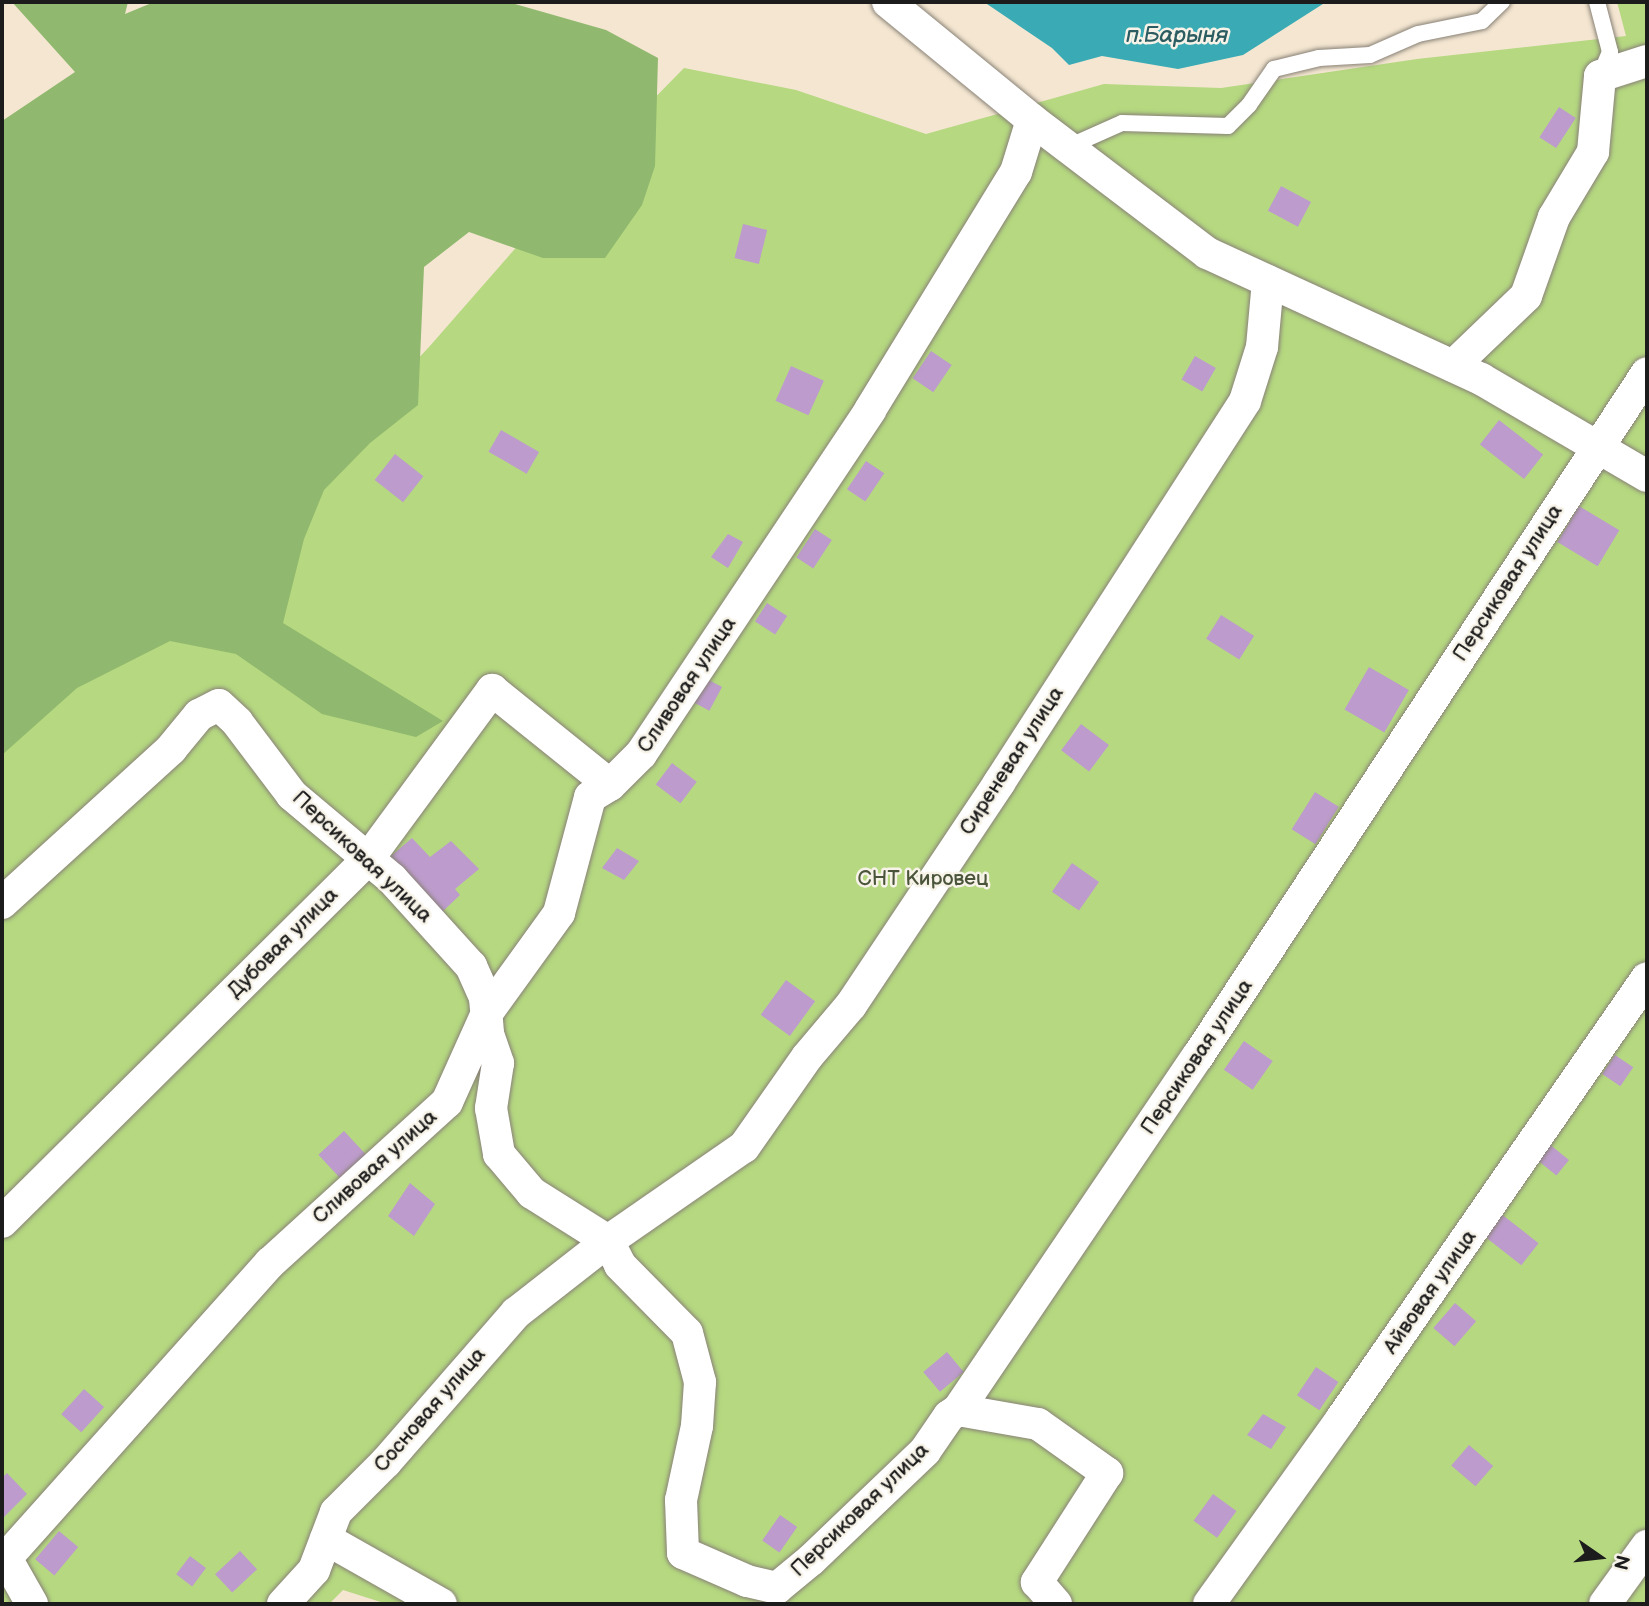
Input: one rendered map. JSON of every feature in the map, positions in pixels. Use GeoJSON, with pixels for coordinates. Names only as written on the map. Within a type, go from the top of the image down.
{"type":"FeatureCollection","features":[{"type":"Feature","properties":{"kind":"street"},"geometry":{"type":"LineString","coordinates":[[888,2],[1032,120],[1208,253],[1453,366],[1647,475]]}},
{"type":"Feature","properties":{"kind":"street"},"geometry":{"type":"LineString","coordinates":[[1453,366],[1527,296],[1554,217],[1593,152],[1600,76],[1647,61]]}},
{"type":"Feature","properties":{"kind":"street","name":"Сливовая улица"},"geometry":{"type":"LineString","coordinates":[[4,1556],[270,1263],[447,1102],[487,1013],[559,914],[590,797],[610,785],[641,754],[870,410],[1016,172],[1032,120]]}},
{"type":"Feature","properties":{"kind":"street","name":"Сиреневая улица"},"geometry":{"type":"LineString","coordinates":[[608,1241],[744,1147],[807,1056],[851,1005],[999,783],[1245,401],[1262,347],[1268,281]]}},
{"type":"Feature","properties":{"kind":"street","name":"Персиковая улица"},"geometry":{"type":"LineString","coordinates":[[2,903],[172,749],[200,715],[219,705],[237,722],[292,795],[368,859],[431,919],[471,967],[485,998],[488,1034],[498,1063],[491,1108],[499,1154],[532,1194],[608,1241],[620,1265],[687,1333],[699,1382],[697,1426],[681,1500],[683,1553],[747,1581],[777,1587],[811,1560],[926,1451],[950,1416],[958,1410],[1206,1045],[1647,373]]}},
{"type":"Feature","properties":{"kind":"street","name":"Дубовая улица"},"geometry":{"type":"LineString","coordinates":[[2,1222],[368,859],[492,690],[610,785]]}},
{"type":"Feature","properties":{"kind":"street","name":"Айвовая улица"},"geometry":{"type":"LineString","coordinates":[[1209,1604],[1342,1418],[1647,978]]}},
{"type":"Feature","properties":{"kind":"street","name":"Сосновая улица"},"geometry":{"type":"LineString","coordinates":[[283,1604],[314,1570],[336,1512],[386,1462],[516,1313],[608,1241]]}},
{"type":"Feature","properties":{"kind":"street"},"geometry":{"type":"LineString","coordinates":[[958,1410],[1038,1424],[1107,1474],[1037,1582],[1056,1604]]}},
{"type":"Feature","properties":{"kind":"street"},"geometry":{"type":"LineString","coordinates":[[326,1539],[441,1604]]}},
{"type":"Feature","properties":{"kind":"street"},"geometry":{"type":"LineString","coordinates":[[1605,1604],[1647,1546]]}},
{"type":"Feature","properties":{"kind":"street"},"geometry":{"type":"LineString","coordinates":[[4,1556],[32,1604]]}},
{"type":"Feature","properties":{"kind":"lane"},"geometry":{"type":"LineString","coordinates":[[1068,148],[1122,123],[1228,126],[1249,106],[1274,69],[1319,58],[1370,55],[1418,34],[1482,22],[1502,2]]}},
{"type":"Feature","properties":{"kind":"lane"},"geometry":{"type":"LineString","coordinates":[[1597,2],[1610,52],[1600,76]]}},
{"type":"Feature","properties":{"kind":"green space"},"geometry":{"type":"Polygon","coordinates":[[[12,2],[128,2],[125,14],[154,2],[508,2],[606,30],[658,58],[655,166],[642,205],[605,258],[543,258],[469,232],[424,267],[418,405],[370,443],[324,490],[304,539],[283,623],[443,721],[416,737],[322,714],[236,654],[170,641],[77,688],[2,755],[2,121],[75,72],[12,2]]]}},
{"type":"Feature","properties":{"kind":"green space","name":"СНТ Кировец"},"geometry":{"type":"Polygon","coordinates":[[[1617,2],[1647,2],[1647,1604],[387,1604],[343,1590],[329,1604],[2,1604],[2,712],[262,524],[429,347],[583,171],[684,68],[796,90],[926,134],[1104,84],[1221,88],[1417,59],[1626,36],[1617,2]]]}},
{"type":"Feature","properties":{"kind":"water","name":"п.Барыня"},"geometry":{"type":"Polygon","coordinates":[[[984,2],[1326,2],[1243,55],[1178,69],[1102,56],[1069,65],[1052,48],[984,2]]]}},
{"type":"Feature","properties":{"kind":"building"},"geometry":{"type":"Polygon","coordinates":[[[1559,107],[1576,118],[1556,148],[1539,137],[1559,107]]]}},
{"type":"Feature","properties":{"kind":"building"},"geometry":{"type":"Polygon","coordinates":[[[1281,186],[1311,202],[1298,227],[1268,211],[1281,186]]]}},
{"type":"Feature","properties":{"kind":"building"},"geometry":{"type":"Polygon","coordinates":[[[743,224],[767,230],[759,264],[735,258],[743,224]]]}},
{"type":"Feature","properties":{"kind":"building"},"geometry":{"type":"Polygon","coordinates":[[[931,351],[952,365],[933,392],[913,378],[931,351]]]}},
{"type":"Feature","properties":{"kind":"building"},"geometry":{"type":"Polygon","coordinates":[[[1195,356],[1216,368],[1202,391],[1182,379],[1195,356]]]}},
{"type":"Feature","properties":{"kind":"building"},"geometry":{"type":"Polygon","coordinates":[[[791,366],[824,381],[808,415],[776,401],[791,366]]]}},
{"type":"Feature","properties":{"kind":"building"},"geometry":{"type":"Polygon","coordinates":[[[1499,420],[1543,454],[1524,479],[1480,444],[1499,420]]]}},
{"type":"Feature","properties":{"kind":"building"},"geometry":{"type":"Polygon","coordinates":[[[501,430],[539,452],[527,474],[488,452],[501,430]]]}},
{"type":"Feature","properties":{"kind":"building"},"geometry":{"type":"Polygon","coordinates":[[[395,454],[423,476],[403,502],[375,480],[395,454]]]}},
{"type":"Feature","properties":{"kind":"building"},"geometry":{"type":"Polygon","coordinates":[[[866,461],[884,473],[865,501],[847,489],[866,461]]]}},
{"type":"Feature","properties":{"kind":"building"},"geometry":{"type":"Polygon","coordinates":[[[1579,506],[1619,530],[1598,566],[1557,542],[1579,506]]]}},
{"type":"Feature","properties":{"kind":"building"},"geometry":{"type":"Polygon","coordinates":[[[815,529],[832,540],[813,568],[796,558],[815,529]]]}},
{"type":"Feature","properties":{"kind":"building"},"geometry":{"type":"Polygon","coordinates":[[[728,534],[743,542],[728,568],[711,557],[728,534]]]}},
{"type":"Feature","properties":{"kind":"building"},"geometry":{"type":"Polygon","coordinates":[[[767,603],[787,616],[775,635],[755,621],[767,603]]]}},
{"type":"Feature","properties":{"kind":"building"},"geometry":{"type":"Polygon","coordinates":[[[1221,615],[1254,636],[1239,659],[1206,639],[1221,615]]]}},
{"type":"Feature","properties":{"kind":"building"},"geometry":{"type":"Polygon","coordinates":[[[1369,667],[1409,690],[1384,732],[1344,709],[1369,667]]]}},
{"type":"Feature","properties":{"kind":"building"},"geometry":{"type":"Polygon","coordinates":[[[707,679],[722,687],[709,711],[694,703],[707,679]]]}},
{"type":"Feature","properties":{"kind":"building"},"geometry":{"type":"Polygon","coordinates":[[[1081,724],[1109,745],[1089,771],[1061,750],[1081,724]]]}},
{"type":"Feature","properties":{"kind":"building"},"geometry":{"type":"Polygon","coordinates":[[[672,763],[697,782],[681,803],[656,785],[672,763]]]}},
{"type":"Feature","properties":{"kind":"building"},"geometry":{"type":"Polygon","coordinates":[[[1315,792],[1339,807],[1315,844],[1292,829],[1315,792]]]}},
{"type":"Feature","properties":{"kind":"building"},"geometry":{"type":"Polygon","coordinates":[[[412,838],[430,857],[451,841],[479,869],[455,889],[460,895],[441,913],[391,856],[412,838]]]}},
{"type":"Feature","properties":{"kind":"building"},"geometry":{"type":"Polygon","coordinates":[[[617,848],[639,861],[624,880],[602,868],[617,848]]]}},
{"type":"Feature","properties":{"kind":"building"},"geometry":{"type":"Polygon","coordinates":[[[1072,863],[1099,882],[1079,911],[1052,892],[1072,863]]]}},
{"type":"Feature","properties":{"kind":"building"},"geometry":{"type":"Polygon","coordinates":[[[786,980],[815,1001],[790,1036],[761,1015],[786,980]]]}},
{"type":"Feature","properties":{"kind":"building"},"geometry":{"type":"Polygon","coordinates":[[[1244,1041],[1273,1061],[1253,1090],[1224,1070],[1244,1041]]]}},
{"type":"Feature","properties":{"kind":"building"},"geometry":{"type":"Polygon","coordinates":[[[1615,1055],[1633,1067],[1620,1086],[1602,1074],[1615,1055]]]}},
{"type":"Feature","properties":{"kind":"building"},"geometry":{"type":"Polygon","coordinates":[[[344,1131],[370,1159],[344,1183],[318,1155],[344,1131]]]}},
{"type":"Feature","properties":{"kind":"building"},"geometry":{"type":"Polygon","coordinates":[[[1548,1143],[1569,1160],[1556,1176],[1535,1159],[1548,1143]]]}},
{"type":"Feature","properties":{"kind":"building"},"geometry":{"type":"Polygon","coordinates":[[[410,1183],[435,1204],[414,1236],[388,1216],[410,1183]]]}},
{"type":"Feature","properties":{"kind":"building"},"geometry":{"type":"Polygon","coordinates":[[[1500,1213],[1539,1243],[1521,1265],[1483,1235],[1500,1213]]]}},
{"type":"Feature","properties":{"kind":"building"},"geometry":{"type":"Polygon","coordinates":[[[1455,1303],[1476,1321],[1454,1346],[1433,1328],[1455,1303]]]}},
{"type":"Feature","properties":{"kind":"building"},"geometry":{"type":"Polygon","coordinates":[[[947,1352],[964,1372],[940,1392],[923,1372],[947,1352]]]}},
{"type":"Feature","properties":{"kind":"building"},"geometry":{"type":"Polygon","coordinates":[[[1316,1367],[1338,1382],[1319,1410],[1297,1395],[1316,1367]]]}},
{"type":"Feature","properties":{"kind":"building"},"geometry":{"type":"Polygon","coordinates":[[[84,1389],[104,1407],[81,1432],[61,1414],[84,1389]]]}},
{"type":"Feature","properties":{"kind":"building"},"geometry":{"type":"Polygon","coordinates":[[[1263,1414],[1286,1427],[1271,1449],[1247,1435],[1263,1414]]]}},
{"type":"Feature","properties":{"kind":"building"},"geometry":{"type":"Polygon","coordinates":[[[1469,1445],[1493,1466],[1475,1486],[1451,1465],[1469,1445]]]}},
{"type":"Feature","properties":{"kind":"building"},"geometry":{"type":"Polygon","coordinates":[[[7,1473],[27,1494],[2,1519],[2,1478],[7,1473]]]}},
{"type":"Feature","properties":{"kind":"building"},"geometry":{"type":"Polygon","coordinates":[[[1213,1494],[1236,1511],[1217,1538],[1194,1521],[1213,1494]]]}},
{"type":"Feature","properties":{"kind":"building"},"geometry":{"type":"Polygon","coordinates":[[[780,1515],[797,1527],[779,1552],[762,1540],[780,1515]]]}},
{"type":"Feature","properties":{"kind":"building"},"geometry":{"type":"Polygon","coordinates":[[[59,1531],[78,1547],[54,1575],[35,1559],[59,1531]]]}},
{"type":"Feature","properties":{"kind":"building"},"geometry":{"type":"Polygon","coordinates":[[[240,1551],[257,1569],[232,1592],[215,1574],[240,1551]]]}},
{"type":"Feature","properties":{"kind":"building"},"geometry":{"type":"Polygon","coordinates":[[[190,1556],[206,1568],[192,1586],[176,1574],[190,1556]]]}}]}
